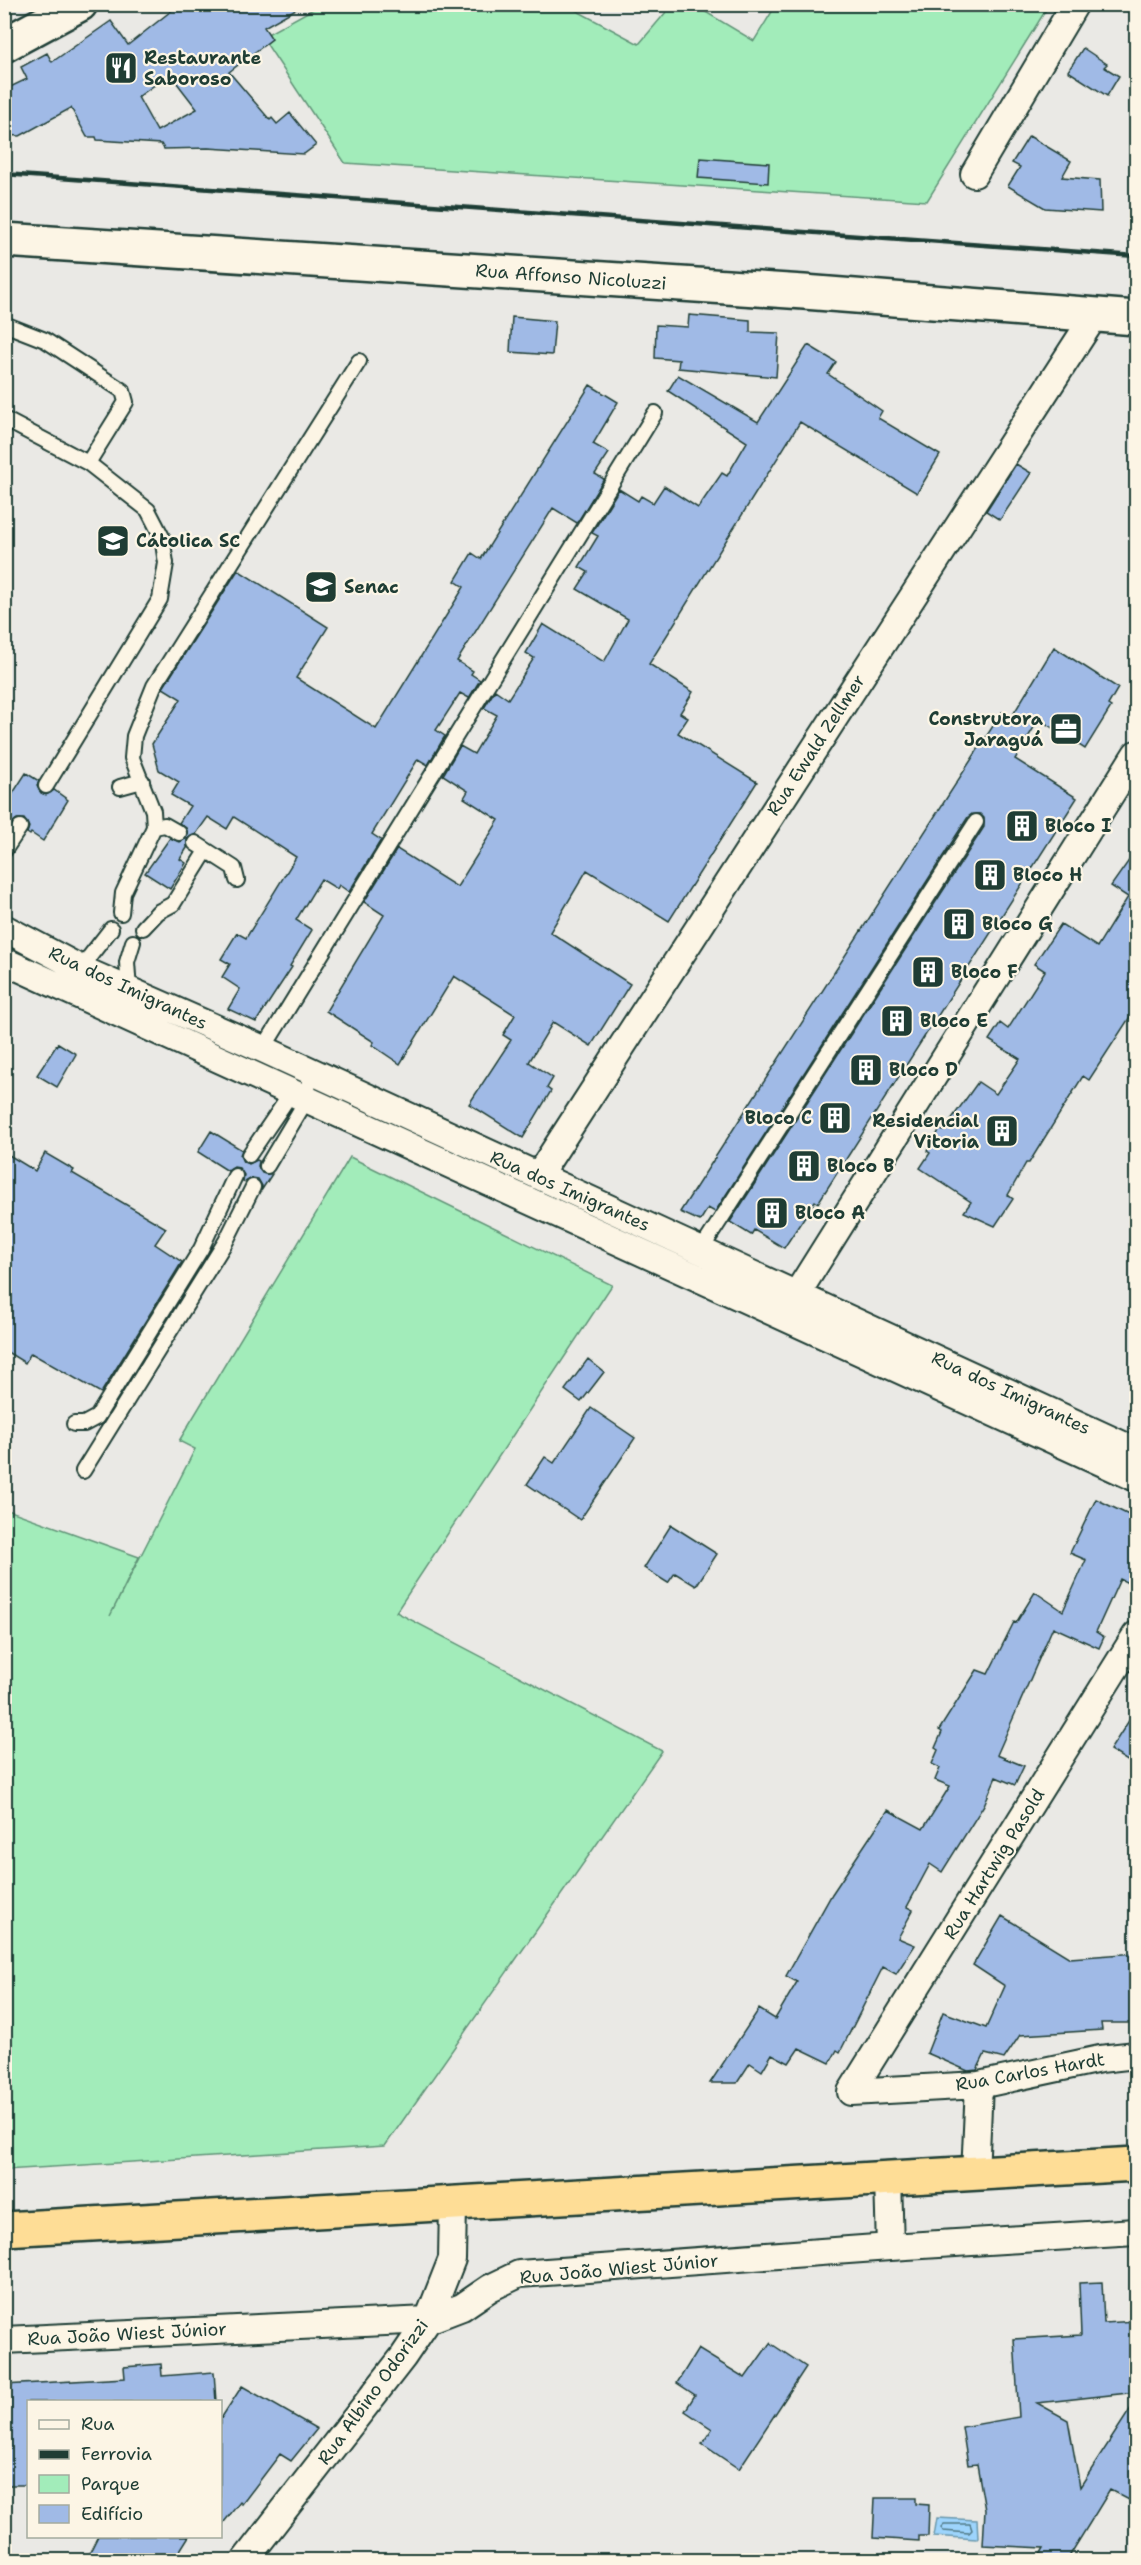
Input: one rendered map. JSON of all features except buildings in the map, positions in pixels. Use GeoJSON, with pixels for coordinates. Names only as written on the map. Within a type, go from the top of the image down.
{"type":"FeatureCollection","features":[{"type":"Feature","properties":{"kind":"highway"},"geometry":{"type":"LineString","coordinates":[[4,2229],[1137,2164]]}},
{"type":"Feature","properties":{"kind":"street"},"geometry":{"type":"LineString","coordinates":[[4,45],[80,4]]}},
{"type":"Feature","properties":{"kind":"street"},"geometry":{"type":"LineString","coordinates":[[974,174],[1075,4]]}},
{"type":"Feature","properties":{"kind":"street","name":"Rua Affonso Nicoluzzi"},"geometry":{"type":"LineString","coordinates":[[4,240],[804,292],[1137,318]]}},
{"type":"Feature","properties":{"kind":"street","name":"Rua Ewald Zellmer"},"geometry":{"type":"LineString","coordinates":[[538,1176],[1095,315]]}},
{"type":"Feature","properties":{"kind":"street"},"geometry":{"type":"LineString","coordinates":[[783,1317],[1137,754]]}},
{"type":"Feature","properties":{"kind":"street","name":"Rua dos Imigrantes"},"geometry":{"type":"LineString","coordinates":[[4,928],[81,983],[299,1095],[783,1317],[952,1379],[1137,1451]]}},
{"type":"Feature","properties":{"kind":"street","name":"Rua dos Imigrantes"},"geometry":{"type":"LineString","coordinates":[[4,961],[81,983],[129,990],[263,1049],[796,1294],[1137,1478]]}},
{"type":"Feature","properties":{"kind":"street","name":"Rua Hartwig Pasold"},"geometry":{"type":"LineString","coordinates":[[851,2092],[1137,1635]]}},
{"type":"Feature","properties":{"kind":"street","name":"Rua Carlos Hardt"},"geometry":{"type":"LineString","coordinates":[[851,2092],[979,2085],[1100,2059],[1137,2055]]}},
{"type":"Feature","properties":{"kind":"street"},"geometry":{"type":"LineString","coordinates":[[975,2174],[979,2085]]}},
{"type":"Feature","properties":{"kind":"street"},"geometry":{"type":"LineString","coordinates":[[888,2179],[890,2247]]}},
{"type":"Feature","properties":{"kind":"street","name":"Rua Albino Odorizzi"},"geometry":{"type":"LineString","coordinates":[[245,2560],[403,2357],[428,2320],[453,2259],[453,2204]]}},
{"type":"Feature","properties":{"kind":"street","name":"Rua João Wiest Júnior"},"geometry":{"type":"LineString","coordinates":[[4,2340],[428,2320],[462,2307],[490,2288],[519,2274],[1137,2232]]}},
{"type":"Feature","properties":{"kind":"lane"},"geometry":{"type":"LineString","coordinates":[[4,324],[45,340],[123,391],[126,402],[88,463]]}},
{"type":"Feature","properties":{"kind":"lane"},"geometry":{"type":"LineString","coordinates":[[121,913],[123,893],[153,827],[153,811],[132,758],[134,736],[154,686],[359,361]]}},
{"type":"Feature","properties":{"kind":"lane"},"geometry":{"type":"LineString","coordinates":[[263,1049],[655,413]]}},
{"type":"Feature","properties":{"kind":"lane"},"geometry":{"type":"LineString","coordinates":[[4,419],[88,463],[148,510],[162,537],[166,563],[160,599],[46,786]]}},
{"type":"Feature","properties":{"kind":"lane"},"geometry":{"type":"LineString","coordinates":[[120,787],[142,781]]}},
{"type":"Feature","properties":{"kind":"lane"},"geometry":{"type":"LineString","coordinates":[[701,1250],[975,822]]}},
{"type":"Feature","properties":{"kind":"lane"},"geometry":{"type":"LineString","coordinates":[[153,827],[165,825],[179,833]]}},
{"type":"Feature","properties":{"kind":"lane"},"geometry":{"type":"LineString","coordinates":[[4,851],[20,827]]}},
{"type":"Feature","properties":{"kind":"lane"},"geometry":{"type":"LineString","coordinates":[[143,927],[158,912],[173,904],[200,847],[234,868],[237,880]]}},
{"type":"Feature","properties":{"kind":"lane"},"geometry":{"type":"LineString","coordinates":[[81,983],[90,956],[111,929]]}},
{"type":"Feature","properties":{"kind":"lane"},"geometry":{"type":"LineString","coordinates":[[129,990],[127,962],[133,942]]}},
{"type":"Feature","properties":{"kind":"lane"},"geometry":{"type":"LineString","coordinates":[[267,1166],[310,1072]]}},
{"type":"Feature","properties":{"kind":"lane"},"geometry":{"type":"LineString","coordinates":[[249,1155],[299,1095]]}},
{"type":"Feature","properties":{"kind":"lane"},"geometry":{"type":"LineString","coordinates":[[74,1424],[84,1424],[97,1417],[201,1249],[235,1176]]}},
{"type":"Feature","properties":{"kind":"lane"},"geometry":{"type":"LineString","coordinates":[[83,1471],[226,1241],[253,1187]]}},
{"type":"Feature","properties":{"kind":"green space"},"geometry":{"type":"Polygon","coordinates":[[[322,4],[566,5],[639,44],[672,5],[694,5],[754,41],[776,5],[1049,5],[927,201],[345,163],[262,37],[322,4]]]}},
{"type":"Feature","properties":{"kind":"green space"},"geometry":{"type":"Polygon","coordinates":[[[350,1157],[612,1285],[396,1612],[662,1751],[385,2146],[5,2170],[5,1509],[139,1557],[110,1616],[195,1449],[179,1441],[350,1157]]]}},
{"type":"Feature","properties":{"kind":"water"},"geometry":{"type":"Polygon","coordinates":[[[937,2518],[977,2520],[978,2537],[976,2539],[934,2536],[937,2518]]]}},
{"type":"Feature","properties":{"kind":"railway"},"geometry":{"type":"LineString","coordinates":[[4,174],[1136,256]]}},
{"type":"Feature","properties":{"kind":"place","name":"Restaurante Saboroso"},"geometry":{"type":"Point","coordinates":[121,68]}},
{"type":"Feature","properties":{"kind":"place","name":"Cátolica SC"},"geometry":{"type":"Point","coordinates":[113,541]}},
{"type":"Feature","properties":{"kind":"place","name":"Senac"},"geometry":{"type":"Point","coordinates":[321,587]}},
{"type":"Feature","properties":{"kind":"place","name":"Construtora Jaraguá"},"geometry":{"type":"Point","coordinates":[1066,729]}},
{"type":"Feature","properties":{"kind":"place","name":"Bloco I"},"geometry":{"type":"Point","coordinates":[1022,826]}},
{"type":"Feature","properties":{"kind":"place","name":"Bloco H"},"geometry":{"type":"Point","coordinates":[990,875]}},
{"type":"Feature","properties":{"kind":"place","name":"Bloco G"},"geometry":{"type":"Point","coordinates":[959,924]}},
{"type":"Feature","properties":{"kind":"place","name":"Bloco F"},"geometry":{"type":"Point","coordinates":[928,972]}},
{"type":"Feature","properties":{"kind":"place","name":"Bloco E"},"geometry":{"type":"Point","coordinates":[897,1021]}},
{"type":"Feature","properties":{"kind":"place","name":"Bloco D"},"geometry":{"type":"Point","coordinates":[866,1070]}},
{"type":"Feature","properties":{"kind":"place","name":"Bloco C"},"geometry":{"type":"Point","coordinates":[835,1118]}},
{"type":"Feature","properties":{"kind":"place","name":"Residencial Vitoria"},"geometry":{"type":"Point","coordinates":[1002,1131]}},
{"type":"Feature","properties":{"kind":"place","name":"Bloco B"},"geometry":{"type":"Point","coordinates":[804,1166]}},
{"type":"Feature","properties":{"kind":"place","name":"Bloco A"},"geometry":{"type":"Point","coordinates":[772,1213]}}]}
